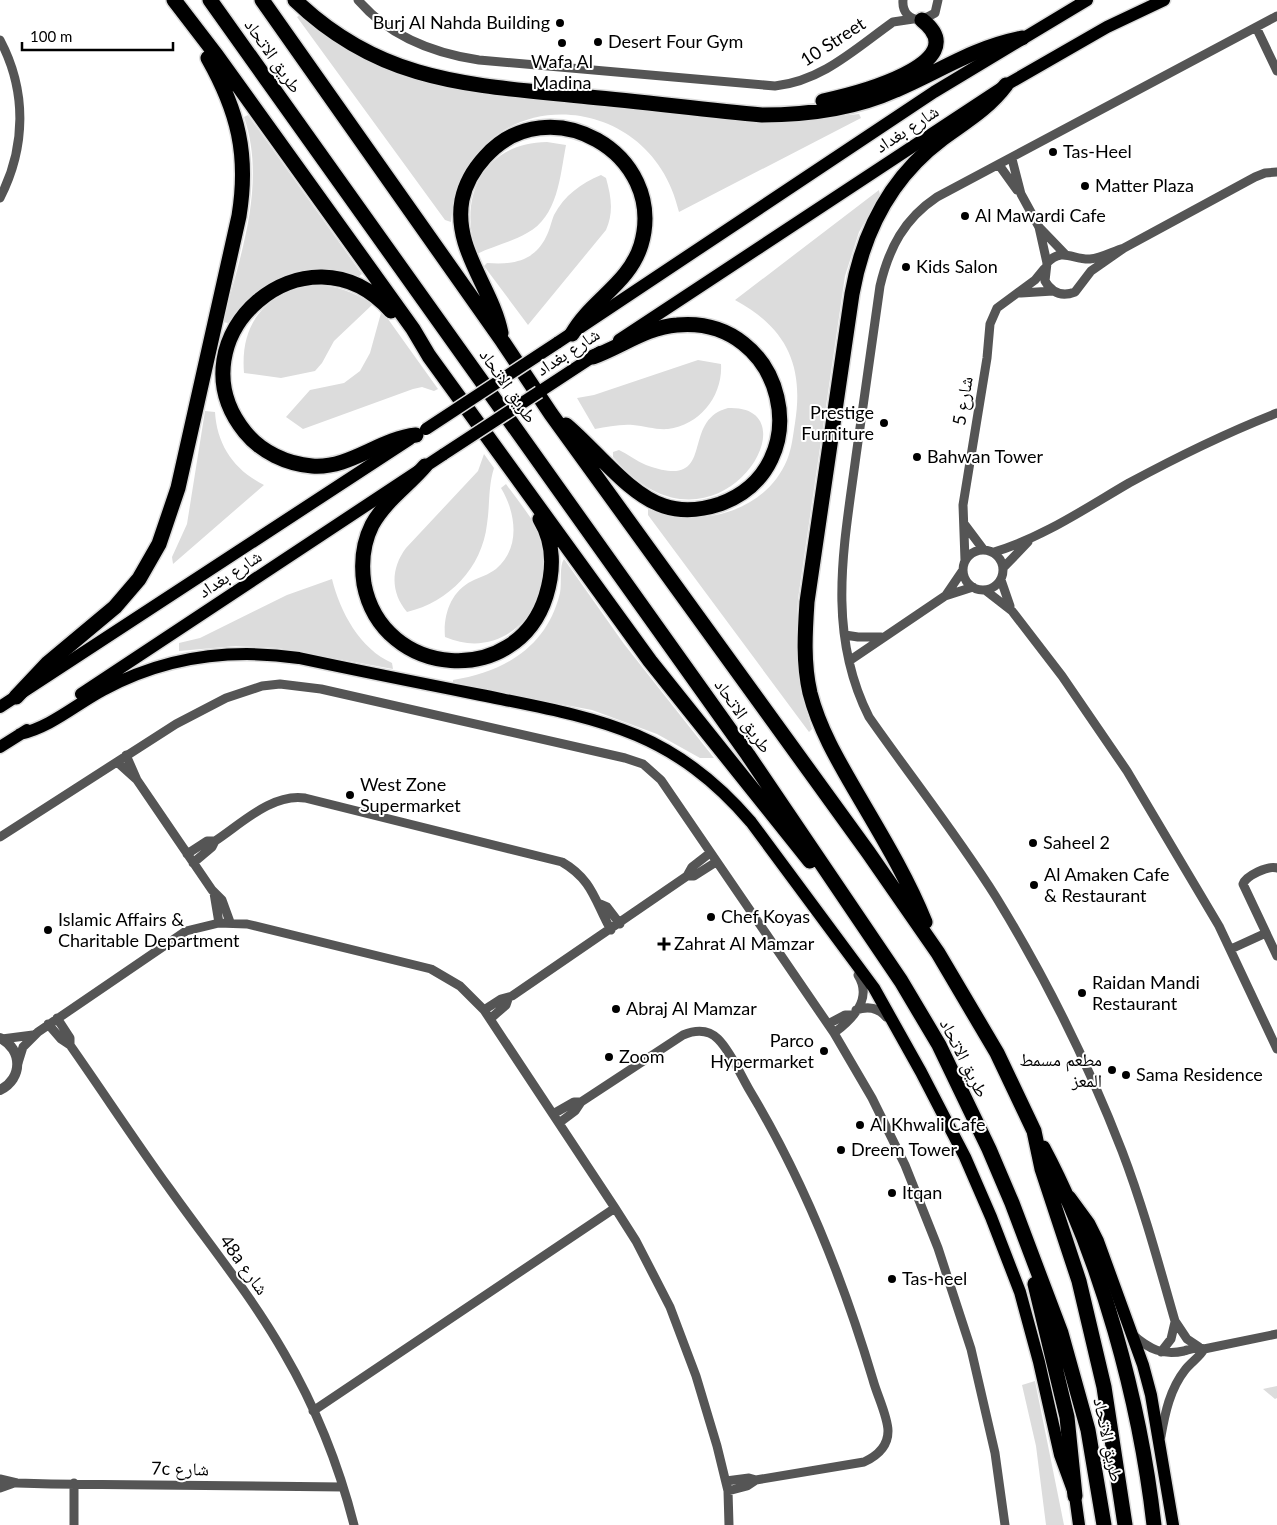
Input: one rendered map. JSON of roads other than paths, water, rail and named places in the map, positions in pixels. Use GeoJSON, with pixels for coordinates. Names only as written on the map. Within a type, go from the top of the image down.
{"type":"FeatureCollection","features":[{"type":"Feature","properties":{"kind":"highway"},"geometry":{"type":"LineString","coordinates":[[174,0],[217,56],[391,299],[429,356],[650,661],[808,859],[850,904]]}},
{"type":"Feature","properties":{"kind":"highway","name":"طريق الاتحاد"},"geometry":{"type":"LineString","coordinates":[[210,0],[748,755],[901,981],[939,1045],[989,1150],[1032,1255],[1061,1333],[1076,1381],[1090,1439],[1104,1525]]}},
{"type":"Feature","properties":{"kind":"highway","name":"طريق الاتحاد"},"geometry":{"type":"LineString","coordinates":[[262,0],[503,342],[551,414],[833,802],[938,953],[997,1053],[1034,1131],[1042,1169],[1079,1281],[1093,1334],[1114,1441],[1125,1525]]}},
{"type":"Feature","properties":{"kind":"highway"},"geometry":{"type":"LineString","coordinates":[[295,0],[329,29],[365,52],[386,62],[431,77],[478,86],[782,115],[840,108],[894,92],[979,49],[1022,38]]}},
{"type":"Feature","properties":{"kind":"highway"},"geometry":{"type":"LineString","coordinates":[[16,697],[48,663],[102,620],[128,594],[159,544],[178,488],[239,216],[244,169],[241,139],[234,110],[222,83],[186,17]]}},
{"type":"Feature","properties":{"kind":"highway"},"geometry":{"type":"LineString","coordinates":[[723,110],[792,106],[840,97],[905,74],[925,63],[932,56],[936,46],[936,36],[930,27],[917,20]]}},
{"type":"Feature","properties":{"kind":"highway"},"geometry":{"type":"LineString","coordinates":[[938,953],[898,863],[837,759],[817,717],[807,674],[805,625],[816,532],[852,294],[867,238],[878,212],[903,176],[941,140],[990,105],[1006,85]]}},
{"type":"Feature","properties":{"kind":"highway"},"geometry":{"type":"LineString","coordinates":[[503,342],[492,301],[463,239],[461,226],[462,200],[480,163],[499,143],[520,132],[544,128],[568,129],[581,132],[607,145],[618,154],[633,174],[644,205],[644,231],[637,256],[614,288],[589,310],[572,334]]}},
{"type":"Feature","properties":{"kind":"highway"},"geometry":{"type":"LineString","coordinates":[[421,432],[385,442],[336,464],[311,466],[284,459],[256,443],[235,418],[224,384],[224,361],[230,337],[246,313],[267,292],[289,281],[320,276],[350,282],[376,296],[429,356]]}},
{"type":"Feature","properties":{"kind":"highway"},"geometry":{"type":"LineString","coordinates":[[551,414],[593,449],[632,488],[651,501],[665,506],[696,509],[726,502],[750,486],[766,466],[777,443],[779,430],[777,392],[763,363],[740,340],[717,328],[704,325],[677,325],[650,331],[593,357]]}},
{"type":"Feature","properties":{"kind":"highway"},"geometry":{"type":"LineString","coordinates":[[426,466],[382,510],[372,526],[363,554],[363,577],[373,610],[387,631],[408,648],[434,659],[448,661],[475,660],[501,650],[526,631],[544,602],[552,569],[549,542],[517,476]]}},
{"type":"Feature","properties":{"kind":"highway"},"geometry":{"type":"LineString","coordinates":[[1034,1131],[1065,1192],[1120,1351],[1144,1454],[1154,1525]]}},
{"type":"Feature","properties":{"kind":"highway"},"geometry":{"type":"LineString","coordinates":[[1032,1255],[1042,1320],[1066,1417],[1075,1496]]}},
{"type":"Feature","properties":{"kind":"main road","name":"شارع بغداد"},"geometry":{"type":"LineString","coordinates":[[0,707],[572,334],[919,101],[1087,0]]}},
{"type":"Feature","properties":{"kind":"main road","name":"شارع بغداد"},"geometry":{"type":"LineString","coordinates":[[0,747],[1006,85],[1098,32],[1164,0]]}},
{"type":"Feature","properties":{"kind":"main road"},"geometry":{"type":"LineString","coordinates":[[20,734],[45,726],[104,690],[145,671],[189,659],[234,654],[262,654],[299,658],[588,718],[627,730],[663,748],[719,788],[751,822],[882,1000],[965,1157],[1012,1270],[1032,1336],[1060,1455],[1075,1496],[1079,1525]]}},
{"type":"Feature","properties":{"kind":"main road"},"geometry":{"type":"LineString","coordinates":[[1065,1192],[1078,1207],[1098,1241],[1133,1335],[1151,1395],[1173,1525]]}},
{"type":"Feature","properties":{"kind":"street","name":"10 Street"},"geometry":{"type":"LineString","coordinates":[[358,0],[383,24],[408,40],[456,57],[774,86],[802,81],[828,70],[893,22]]}},
{"type":"Feature","properties":{"kind":"street"},"geometry":{"type":"LineString","coordinates":[[893,22],[917,20],[934,13],[939,1]]}},
{"type":"Feature","properties":{"kind":"street"},"geometry":{"type":"LineString","coordinates":[[893,22],[903,2]]}},
{"type":"Feature","properties":{"kind":"street"},"geometry":{"type":"LineString","coordinates":[[903,2],[906,13],[917,20]]}},
{"type":"Feature","properties":{"kind":"street"},"geometry":{"type":"LineString","coordinates":[[1201,1348],[1187,1339],[1175,1321],[1122,1152],[1073,1040],[1032,958],[995,896],[956,837],[869,717],[860,700],[849,661],[845,635],[841,599],[842,563],[879,295],[885,265],[901,230],[926,204],[1277,16]]}},
{"type":"Feature","properties":{"kind":"street"},"geometry":{"type":"LineString","coordinates":[[1256,27],[1277,71]]}},
{"type":"Feature","properties":{"kind":"street"},"geometry":{"type":"LineString","coordinates":[[0,40],[10,59],[19,93],[21,129],[15,164],[0,198]]}},
{"type":"Feature","properties":{"kind":"street"},"geometry":{"type":"LineString","coordinates":[[1012,159],[1021,194]]}},
{"type":"Feature","properties":{"kind":"street"},"geometry":{"type":"LineString","coordinates":[[999,165],[1021,194],[1039,227],[1065,254]]}},
{"type":"Feature","properties":{"kind":"street"},"geometry":{"type":"LineString","coordinates":[[1014,295],[1030,291],[1053,291],[1069,294],[1079,288],[1084,278],[1098,265],[1124,248],[1255,177],[1277,172]]}},
{"type":"Feature","properties":{"kind":"street"},"geometry":{"type":"LineString","coordinates":[[1039,227],[1046,266],[1045,281],[1053,291]]}},
{"type":"Feature","properties":{"kind":"street"},"geometry":{"type":"LineString","coordinates":[[1046,266],[1052,258],[1065,254],[1097,258],[1124,248]]}},
{"type":"Feature","properties":{"kind":"street"},"geometry":{"type":"LineString","coordinates":[[1075,256],[1083,266],[1084,278]]}},
{"type":"Feature","properties":{"kind":"street","name":"شارع 5"},"geometry":{"type":"LineString","coordinates":[[965,560],[964,495],[987,358],[990,324],[998,308],[1035,280],[1046,266]]}},
{"type":"Feature","properties":{"kind":"street"},"geometry":{"type":"LineString","coordinates":[[994,552],[1033,537],[1164,464],[1229,432],[1277,413]]}},
{"type":"Feature","properties":{"kind":"street"},"geometry":{"type":"LineString","coordinates":[[964,522],[984,549]]}},
{"type":"Feature","properties":{"kind":"street"},"geometry":{"type":"LineString","coordinates":[[1003,568],[1033,537]]}},
{"type":"Feature","properties":{"kind":"street"},"geometry":{"type":"LineString","coordinates":[[973,587],[964,577],[965,560],[976,550],[984,549],[994,552],[999,556],[1003,568],[1001,580],[1012,611]]}},
{"type":"Feature","properties":{"kind":"street"},"geometry":{"type":"LineString","coordinates":[[945,596],[963,570]]}},
{"type":"Feature","properties":{"kind":"street"},"geometry":{"type":"LineString","coordinates":[[985,590],[1001,580]]}},
{"type":"Feature","properties":{"kind":"street"},"geometry":{"type":"LineString","coordinates":[[849,661],[945,596],[973,587],[985,590],[1002,600],[1062,676],[1127,771],[1186,867],[1231,949],[1277,1050]]}},
{"type":"Feature","properties":{"kind":"street"},"geometry":{"type":"LineString","coordinates":[[845,635],[858,638],[884,637]]}},
{"type":"Feature","properties":{"kind":"street"},"geometry":{"type":"LineString","coordinates":[[0,836],[126,755],[201,711],[244,691],[280,684],[321,689],[398,704],[634,760],[650,769],[661,780],[834,1033],[889,1131],[938,1248],[980,1383],[996,1453],[1005,1525]]}},
{"type":"Feature","properties":{"kind":"street"},"geometry":{"type":"LineString","coordinates":[[126,755],[137,780],[214,893],[222,900],[230,922]]}},
{"type":"Feature","properties":{"kind":"street"},"geometry":{"type":"LineString","coordinates":[[117,762],[137,780]]}},
{"type":"Feature","properties":{"kind":"street"},"geometry":{"type":"LineString","coordinates":[[187,854],[208,841],[215,840],[277,801],[290,797],[305,798],[551,858],[571,867],[580,875],[600,904],[607,907],[620,924]]}},
{"type":"Feature","properties":{"kind":"street"},"geometry":{"type":"LineString","coordinates":[[193,862],[212,847],[215,840]]}},
{"type":"Feature","properties":{"kind":"street"},"geometry":{"type":"LineString","coordinates":[[484,1010],[501,999],[508,998],[620,924],[687,876],[692,867],[710,853]]}},
{"type":"Feature","properties":{"kind":"street"},"geometry":{"type":"LineString","coordinates":[[687,876],[694,876],[716,862]]}},
{"type":"Feature","properties":{"kind":"street"},"geometry":{"type":"LineString","coordinates":[[1277,868],[1271,867],[1243,882],[1277,956]]}},
{"type":"Feature","properties":{"kind":"street"},"geometry":{"type":"LineString","coordinates":[[214,893],[219,923]]}},
{"type":"Feature","properties":{"kind":"street"},"geometry":{"type":"LineString","coordinates":[[600,904],[600,911],[611,930]]}},
{"type":"Feature","properties":{"kind":"street"},"geometry":{"type":"LineString","coordinates":[[1,1091],[14,1078],[23,1047],[33,1035],[175,937],[202,926],[230,922],[247,924],[414,964],[446,977],[460,986],[484,1010],[615,1208],[653,1274],[684,1341],[708,1411],[728,1491],[729,1525]]}},
{"type":"Feature","properties":{"kind":"street"},"geometry":{"type":"LineString","coordinates":[[1231,949],[1266,933]]}},
{"type":"Feature","properties":{"kind":"street"},"geometry":{"type":"LineString","coordinates":[[834,1033],[849,1021],[861,1004],[865,989],[850,954]]}},
{"type":"Feature","properties":{"kind":"street"},"geometry":{"type":"LineString","coordinates":[[490,1019],[506,1005],[508,998]]}},
{"type":"Feature","properties":{"kind":"street"},"geometry":{"type":"LineString","coordinates":[[828,1024],[864,1007],[878,1009],[884,1013],[904,1041]]}},
{"type":"Feature","properties":{"kind":"street","name":"48a شارع"},"geometry":{"type":"LineString","coordinates":[[57,1018],[70,1038],[70,1044]]}},
{"type":"Feature","properties":{"kind":"street","name":"48a شارع"},"geometry":{"type":"LineString","coordinates":[[48,1024],[61,1040],[70,1044],[167,1186],[267,1324],[285,1354],[313,1411],[343,1486],[354,1525]]}},
{"type":"Feature","properties":{"kind":"street"},"geometry":{"type":"LineString","coordinates":[[559,1123],[575,1111],[581,1102],[683,1035],[701,1030],[718,1039],[770,1124],[810,1208],[854,1315],[882,1410],[883,1434],[879,1444],[872,1453],[852,1463],[756,1480],[747,1486],[728,1491]]}},
{"type":"Feature","properties":{"kind":"street"},"geometry":{"type":"LineString","coordinates":[[1,1038],[33,1035]]}},
{"type":"Feature","properties":{"kind":"street"},"geometry":{"type":"LineString","coordinates":[[1,1038],[13,1049],[18,1063]]}},
{"type":"Feature","properties":{"kind":"street"},"geometry":{"type":"LineString","coordinates":[[553,1114],[574,1102],[581,1102]]}},
{"type":"Feature","properties":{"kind":"street"},"geometry":{"type":"LineString","coordinates":[[313,1411],[615,1208]]}},
{"type":"Feature","properties":{"kind":"street"},"geometry":{"type":"LineString","coordinates":[[1161,1352],[1171,1339],[1175,1321]]}},
{"type":"Feature","properties":{"kind":"street"},"geometry":{"type":"LineString","coordinates":[[1133,1335],[1147,1347],[1161,1352],[1175,1353],[1277,1334]]}},
{"type":"Feature","properties":{"kind":"street"},"geometry":{"type":"LineString","coordinates":[[1160,1441],[1165,1413],[1175,1387],[1185,1369],[1201,1348]]}},
{"type":"Feature","properties":{"kind":"street","name":"7c شارع"},"geometry":{"type":"LineString","coordinates":[[0,1478],[17,1483],[343,1486]]}},
{"type":"Feature","properties":{"kind":"street"},"geometry":{"type":"LineString","coordinates":[[726,1481],[749,1478],[756,1480]]}},
{"type":"Feature","properties":{"kind":"street","name":"7c شارع"},"geometry":{"type":"LineString","coordinates":[[0,1488],[17,1483]]}},
{"type":"Feature","properties":{"kind":"street"},"geometry":{"type":"LineString","coordinates":[[74,1483],[74,1525]]}},
{"type":"Feature","properties":{"kind":"place","name":"Burj Al Nahda Building"},"geometry":{"type":"Point","coordinates":[560,23]}},
{"type":"Feature","properties":{"kind":"place","name":"Desert Four Gym"},"geometry":{"type":"Point","coordinates":[598,42]}},
{"type":"Feature","properties":{"kind":"place","name":"Wafa Al Madina"},"geometry":{"type":"Point","coordinates":[562,43]}},
{"type":"Feature","properties":{"kind":"place","name":"Tas-Heel"},"geometry":{"type":"Point","coordinates":[1053,152]}},
{"type":"Feature","properties":{"kind":"place","name":"Matter Plaza"},"geometry":{"type":"Point","coordinates":[1085,186]}},
{"type":"Feature","properties":{"kind":"place","name":"Al Mawardi Cafe"},"geometry":{"type":"Point","coordinates":[965,216]}},
{"type":"Feature","properties":{"kind":"place","name":"Kids Salon"},"geometry":{"type":"Point","coordinates":[906,267]}},
{"type":"Feature","properties":{"kind":"place","name":"Prestige Furniture"},"geometry":{"type":"Point","coordinates":[884,423]}},
{"type":"Feature","properties":{"kind":"place","name":"Bahwan Tower"},"geometry":{"type":"Point","coordinates":[917,457]}},
{"type":"Feature","properties":{"kind":"place","name":"West Zone Supermarket"},"geometry":{"type":"Point","coordinates":[350,795]}},
{"type":"Feature","properties":{"kind":"place","name":"Saheel 2"},"geometry":{"type":"Point","coordinates":[1033,843]}},
{"type":"Feature","properties":{"kind":"place","name":"Al Amaken Cafe & Restaurant"},"geometry":{"type":"Point","coordinates":[1034,885]}},
{"type":"Feature","properties":{"kind":"place","name":"Chef Koyas"},"geometry":{"type":"Point","coordinates":[711,917]}},
{"type":"Feature","properties":{"kind":"place","name":"Islamic Affairs & Charitable Department"},"geometry":{"type":"Point","coordinates":[48,930]}},
{"type":"Feature","properties":{"kind":"place","name":"Zahrat Al Mamzar"},"geometry":{"type":"Point","coordinates":[664,944]}},
{"type":"Feature","properties":{"kind":"place","name":"Raidan Mandi Restaurant"},"geometry":{"type":"Point","coordinates":[1082,993]}},
{"type":"Feature","properties":{"kind":"place","name":"Abraj Al Mamzar"},"geometry":{"type":"Point","coordinates":[616,1009]}},
{"type":"Feature","properties":{"kind":"place","name":"Parco Hypermarket"},"geometry":{"type":"Point","coordinates":[824,1051]}},
{"type":"Feature","properties":{"kind":"place","name":"Zoom"},"geometry":{"type":"Point","coordinates":[609,1057]}},
{"type":"Feature","properties":{"kind":"place","name":"مطعم مسمط المعز"},"geometry":{"type":"Point","coordinates":[1112,1070]}},
{"type":"Feature","properties":{"kind":"place","name":"Sama Residence"},"geometry":{"type":"Point","coordinates":[1126,1075]}},
{"type":"Feature","properties":{"kind":"place","name":"Al Khwali Cafe"},"geometry":{"type":"Point","coordinates":[860,1125]}},
{"type":"Feature","properties":{"kind":"place","name":"Dreem Tower"},"geometry":{"type":"Point","coordinates":[841,1150]}},
{"type":"Feature","properties":{"kind":"place","name":"Itqan"},"geometry":{"type":"Point","coordinates":[892,1193]}},
{"type":"Feature","properties":{"kind":"place","name":"Tas-heel"},"geometry":{"type":"Point","coordinates":[892,1279]}}]}
